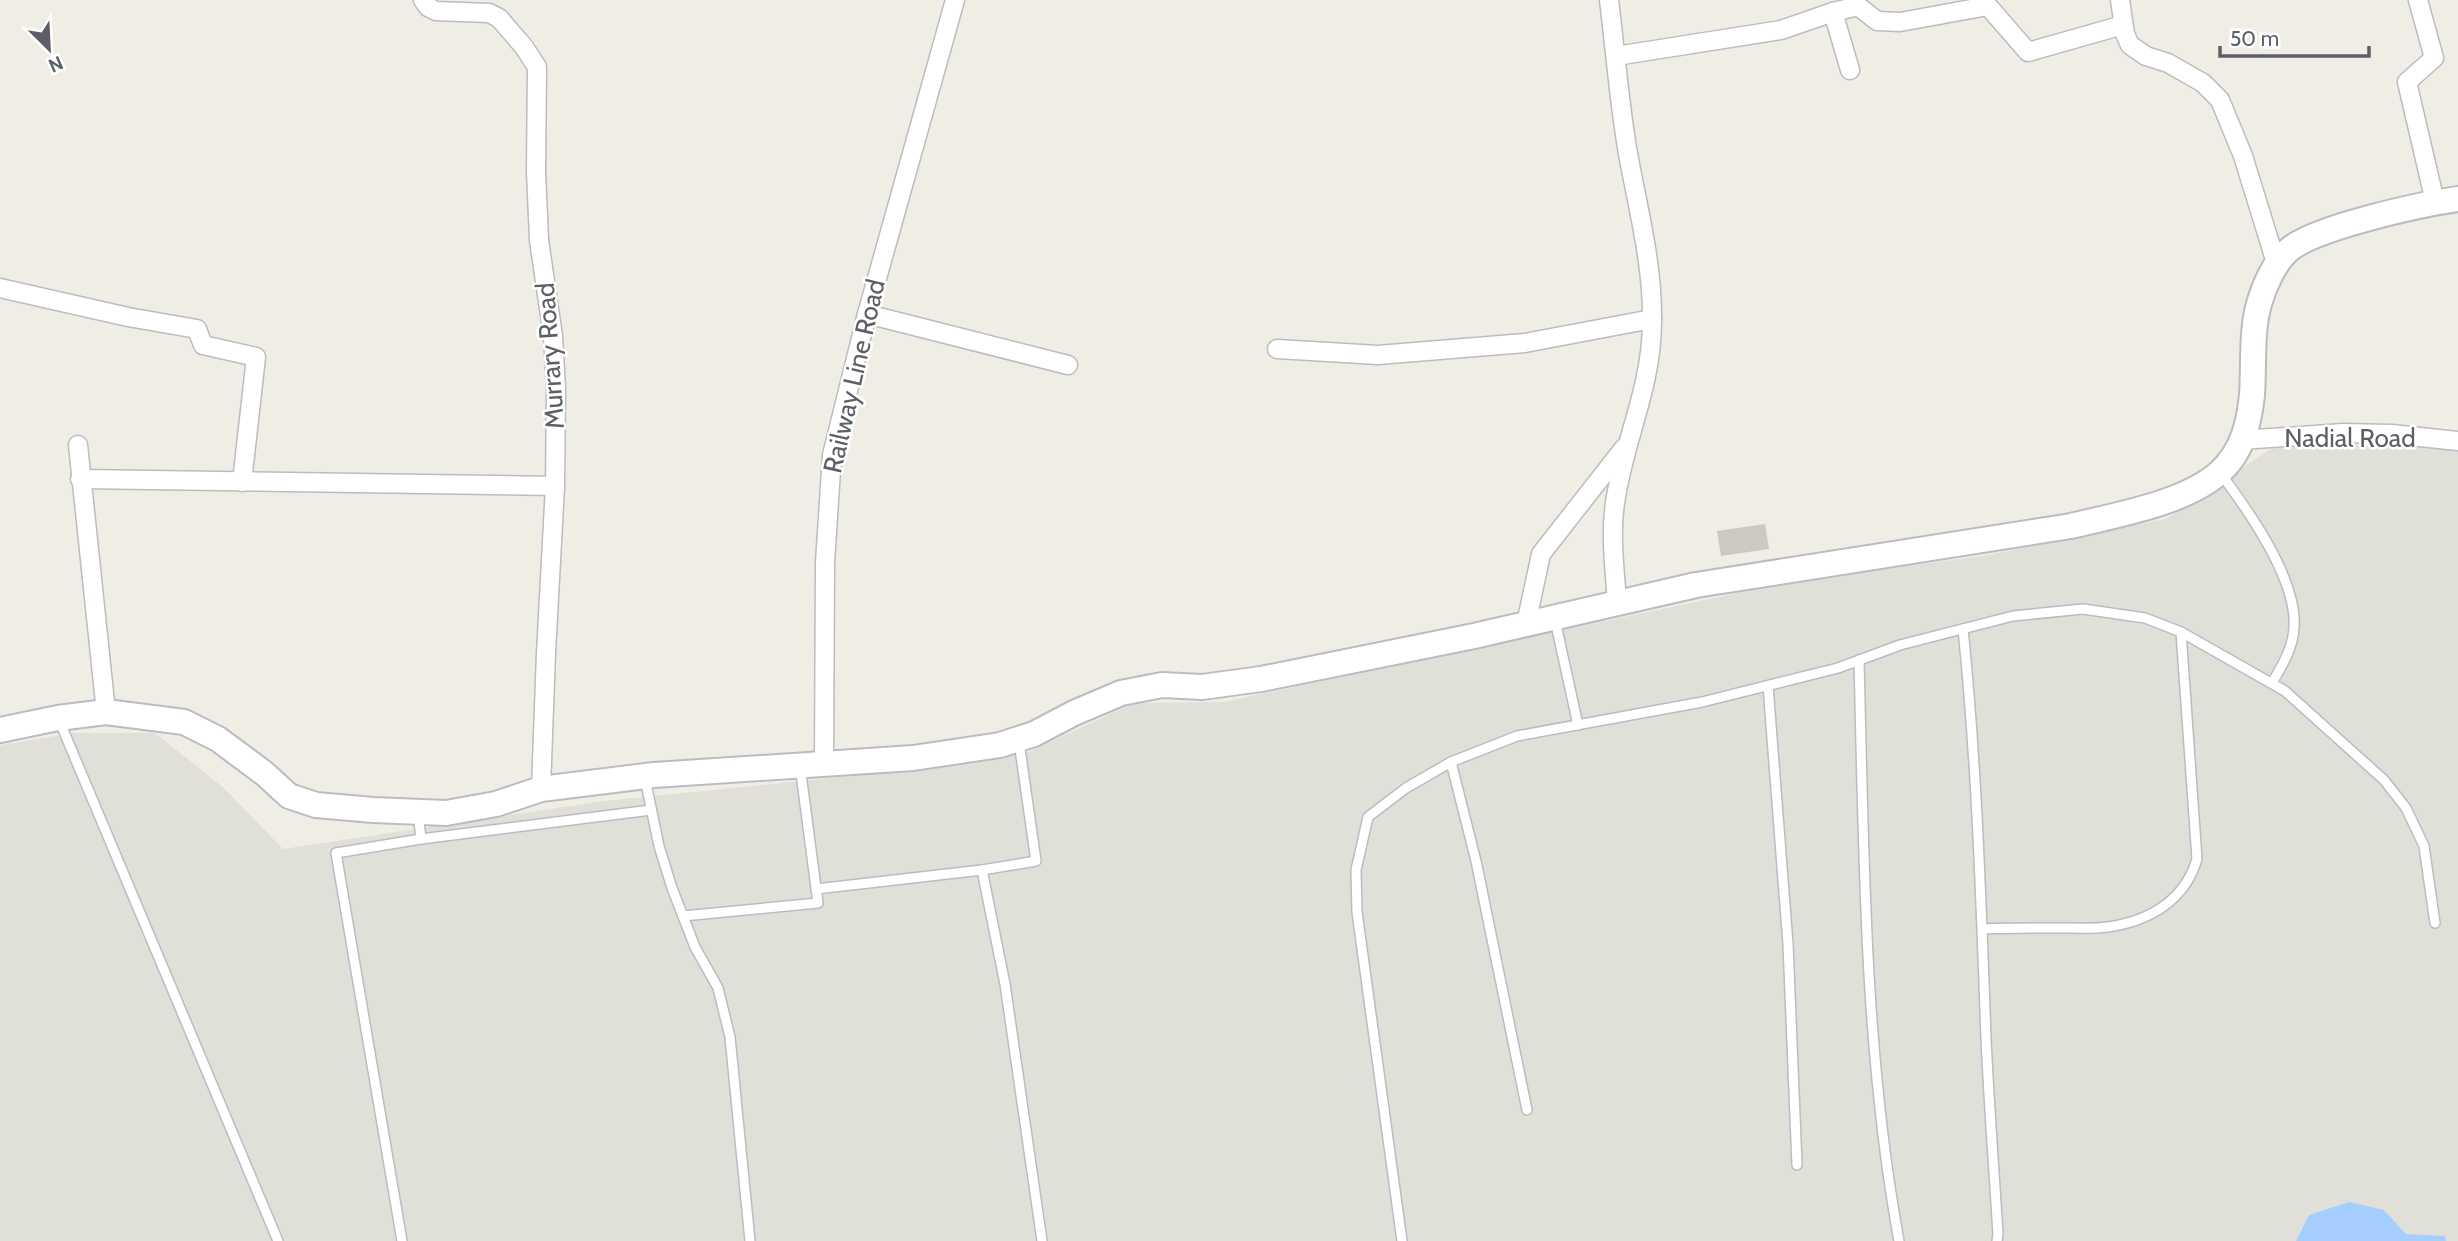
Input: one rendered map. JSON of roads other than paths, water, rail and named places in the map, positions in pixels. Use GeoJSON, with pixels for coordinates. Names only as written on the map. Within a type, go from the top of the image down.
{"type":"FeatureCollection","features":[{"type":"Feature","properties":{"kind":"street","name":"Murrary Road"},"geometry":{"type":"LineString","coordinates":[[424,0],[428,8],[436,12],[489,13],[499,18],[537,67],[536,171],[539,240],[553,337],[556,388],[555,486],[541,789]]}},
{"type":"Feature","properties":{"kind":"street","name":"Railway Line Road"},"geometry":{"type":"LineString","coordinates":[[812,764],[831,466],[840,416],[954,0]]}},
{"type":"Feature","properties":{"kind":"street"},"geometry":{"type":"LineString","coordinates":[[1609,0],[1626,143],[1651,283],[1653,319],[1647,381],[1620,475],[1613,519],[1617,603]]}},
{"type":"Feature","properties":{"kind":"street"},"geometry":{"type":"LineString","coordinates":[[2120,0],[2123,25],[2130,45],[2146,57],[2168,63],[2203,83],[2220,100],[2243,156],[2277,266]]}},
{"type":"Feature","properties":{"kind":"street"},"geometry":{"type":"LineString","coordinates":[[0,730],[58,718],[106,712],[184,722],[218,738],[289,796],[316,804],[446,813],[496,804],[541,789],[644,777],[913,758],[1000,745],[1034,734],[1121,693],[1162,685],[1202,687],[1261,679],[1555,618],[1696,585],[2071,526],[2126,513],[2181,496],[2220,472],[2237,451],[2249,422],[2258,307],[2266,285],[2290,249],[2321,233],[2446,201],[2407,82],[2434,58],[2418,0]]}},
{"type":"Feature","properties":{"kind":"street"},"geometry":{"type":"LineString","coordinates":[[1616,56],[1781,30],[1858,6],[1877,20],[1900,22],[1988,6],[2028,52],[2123,25]]}},
{"type":"Feature","properties":{"kind":"street"},"geometry":{"type":"LineString","coordinates":[[1833,12],[1850,70]]}},
{"type":"Feature","properties":{"kind":"street"},"geometry":{"type":"LineString","coordinates":[[0,288],[128,317],[197,329],[203,345],[256,357],[242,482]]}},
{"type":"Feature","properties":{"kind":"street"},"geometry":{"type":"LineString","coordinates":[[867,314],[1068,365]]}},
{"type":"Feature","properties":{"kind":"street"},"geometry":{"type":"LineString","coordinates":[[1277,349],[1378,355],[1524,343],[1653,319]]}},
{"type":"Feature","properties":{"kind":"street","name":"Nadial Road"},"geometry":{"type":"LineString","coordinates":[[2242,440],[2343,433],[2392,434],[2458,441]]}},
{"type":"Feature","properties":{"kind":"street"},"geometry":{"type":"LineString","coordinates":[[1526,624],[1541,554],[1631,439]]}},
{"type":"Feature","properties":{"kind":"street"},"geometry":{"type":"LineString","coordinates":[[78,445],[106,712]]}},
{"type":"Feature","properties":{"kind":"street"},"geometry":{"type":"LineString","coordinates":[[80,479],[555,486]]}},
{"type":"Feature","properties":{"kind":"lane"},"geometry":{"type":"LineString","coordinates":[[2220,472],[2268,542],[2287,586],[2294,627],[2287,656],[2272,683]]}},
{"type":"Feature","properties":{"kind":"lane"},"geometry":{"type":"LineString","coordinates":[[1402,1241],[1357,912],[1356,870],[1368,817],[1406,788],[1451,762],[1517,736],[1703,702],[1838,668],[1900,645],[2013,616],[2083,609],[2145,618],[2180,632],[2285,691],[2384,780],[2406,808],[2424,846],[2435,923]]}},
{"type":"Feature","properties":{"kind":"lane"},"geometry":{"type":"LineString","coordinates":[[1555,618],[1578,725]]}},
{"type":"Feature","properties":{"kind":"lane"},"geometry":{"type":"LineString","coordinates":[[1962,629],[1969,687],[1983,929],[1997,1241]]}},
{"type":"Feature","properties":{"kind":"lane"},"geometry":{"type":"LineString","coordinates":[[1983,929],[2108,927],[2141,918],[2162,908],[2179,895],[2191,878],[2197,859],[2180,632]]}},
{"type":"Feature","properties":{"kind":"lane"},"geometry":{"type":"LineString","coordinates":[[1858,660],[1868,957],[1886,1167],[1899,1241]]}},
{"type":"Feature","properties":{"kind":"lane"},"geometry":{"type":"LineString","coordinates":[[1768,686],[1788,944],[1797,1166]]}},
{"type":"Feature","properties":{"kind":"lane"},"geometry":{"type":"LineString","coordinates":[[58,718],[278,1241]]}},
{"type":"Feature","properties":{"kind":"lane"},"geometry":{"type":"LineString","coordinates":[[816,889],[1037,861],[1019,739]]}},
{"type":"Feature","properties":{"kind":"lane"},"geometry":{"type":"LineString","coordinates":[[1451,762],[1476,861],[1527,1110]]}},
{"type":"Feature","properties":{"kind":"lane"},"geometry":{"type":"LineString","coordinates":[[683,916],[818,903],[812,764]]}},
{"type":"Feature","properties":{"kind":"lane"},"geometry":{"type":"LineString","coordinates":[[644,777],[659,846],[695,947],[718,988],[730,1037],[750,1241]]}},
{"type":"Feature","properties":{"kind":"lane"},"geometry":{"type":"LineString","coordinates":[[402,1241],[336,853],[421,839],[651,810]]}},
{"type":"Feature","properties":{"kind":"lane"},"geometry":{"type":"LineString","coordinates":[[418,812],[421,839]]}},
{"type":"Feature","properties":{"kind":"lane"},"geometry":{"type":"LineString","coordinates":[[982,870],[1005,984],[1042,1241]]}},
{"type":"Feature","properties":{"kind":"water"},"geometry":{"type":"Polygon","coordinates":[[[2349,1202],[2384,1210],[2406,1234],[2445,1236],[2446,1241],[2296,1241],[2309,1215],[2349,1202]]]}}]}
